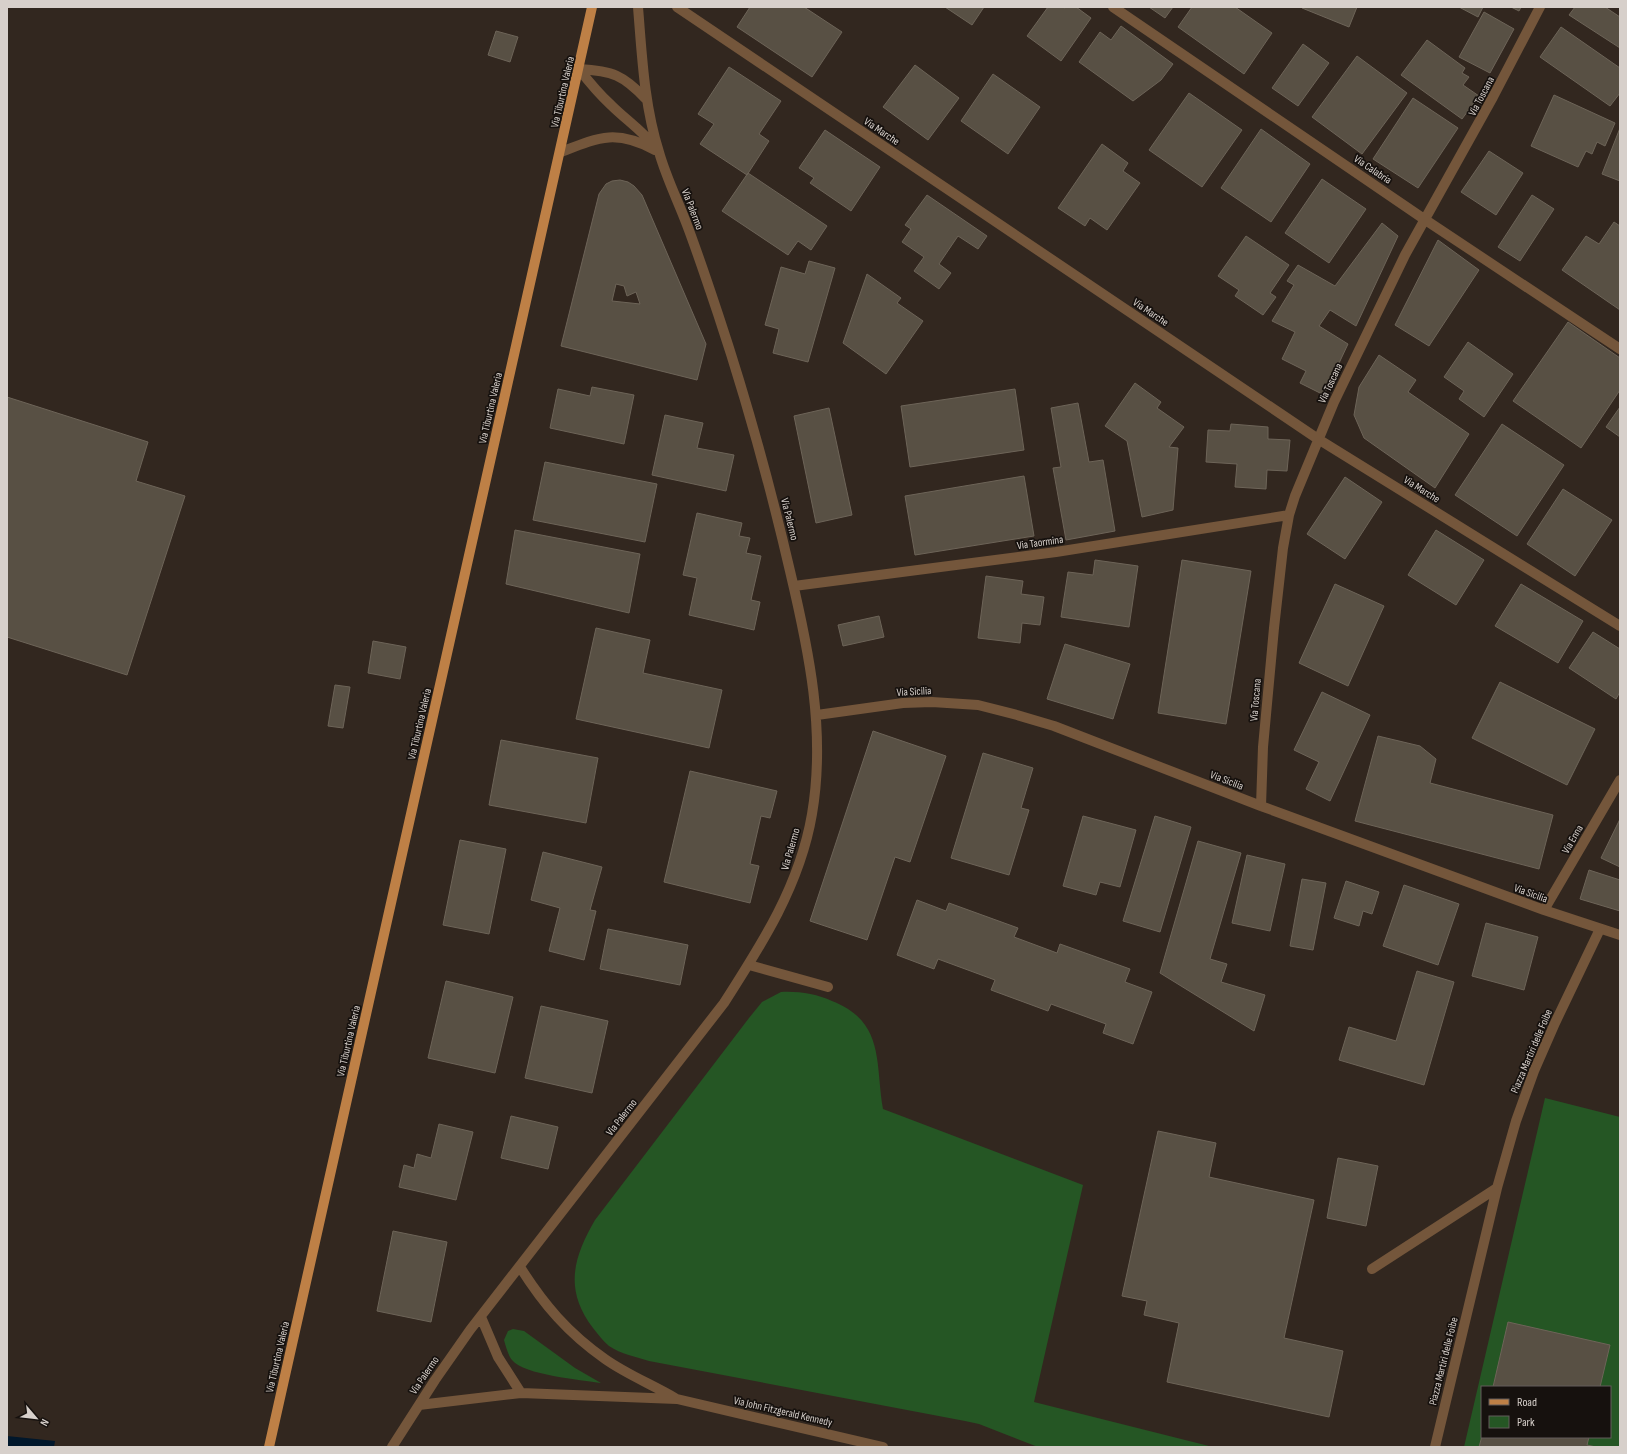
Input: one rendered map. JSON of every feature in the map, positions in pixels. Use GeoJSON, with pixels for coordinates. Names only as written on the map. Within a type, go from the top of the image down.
{"type":"FeatureCollection","features":[{"type":"Feature","properties":{"kind":"main road","name":"Via Tiburtina Valeria"},"geometry":{"type":"LineString","coordinates":[[268,1447],[592,7]]}},
{"type":"Feature","properties":{"kind":"street","name":"Via Palermo"},"geometry":{"type":"LineString","coordinates":[[392,1447],[419,1405],[481,1317],[719,1009],[749,965],[785,900],[801,859],[812,814],[816,786],[817,715],[807,648],[794,586],[744,398],[690,235],[659,152],[646,99],[638,7]]}},
{"type":"Feature","properties":{"kind":"street","name":"Via Marche"},"geometry":{"type":"LineString","coordinates":[[677,7],[1318,439],[1620,626]]}},
{"type":"Feature","properties":{"kind":"street","name":"Via Calabria"},"geometry":{"type":"LineString","coordinates":[[1113,7],[1424,219],[1620,349]]}},
{"type":"Feature","properties":{"kind":"street","name":"Via Toscana"},"geometry":{"type":"LineString","coordinates":[[1261,806],[1263,747],[1268,681],[1283,548],[1289,515],[1302,477],[1334,402],[1405,255],[1424,219],[1494,98],[1540,7]]}},
{"type":"Feature","properties":{"kind":"street","name":"Via Palermo"},"geometry":{"type":"LineString","coordinates":[[579,69],[603,71],[621,77],[633,85],[646,99]]}},
{"type":"Feature","properties":{"kind":"street","name":"Via Palermo"},"geometry":{"type":"LineString","coordinates":[[579,69],[611,105],[645,134],[659,152]]}},
{"type":"Feature","properties":{"kind":"street"},"geometry":{"type":"LineString","coordinates":[[560,152],[603,138],[615,136],[643,144],[659,152]]}},
{"type":"Feature","properties":{"kind":"street","name":"Via Taormina"},"geometry":{"type":"LineString","coordinates":[[794,586],[1056,552],[1289,515]]}},
{"type":"Feature","properties":{"kind":"street","name":"Via Sicilia"},"geometry":{"type":"LineString","coordinates":[[817,715],[903,703],[932,702],[966,704],[1002,710],[1054,726],[1261,806],[1544,910],[1620,935]]}},
{"type":"Feature","properties":{"kind":"street","name":"Via Enna"},"geometry":{"type":"LineString","coordinates":[[1544,910],[1620,780]]}},
{"type":"Feature","properties":{"kind":"street","name":"Piazza Martiri delle Foibe"},"geometry":{"type":"LineString","coordinates":[[1435,1447],[1497,1188],[1516,1121],[1534,1071],[1555,1023],[1600,929]]}},
{"type":"Feature","properties":{"kind":"street"},"geometry":{"type":"LineString","coordinates":[[749,965],[828,987]]}},
{"type":"Feature","properties":{"kind":"street"},"geometry":{"type":"LineString","coordinates":[[1372,1269],[1497,1188]]}},
{"type":"Feature","properties":{"kind":"street","name":"Via John Fitzgerald Kennedy"},"geometry":{"type":"LineString","coordinates":[[520,1267],[536,1293],[556,1317],[579,1339],[606,1360],[677,1399]]}},
{"type":"Feature","properties":{"kind":"street"},"geometry":{"type":"LineString","coordinates":[[481,1317],[498,1357],[521,1393]]}},
{"type":"Feature","properties":{"kind":"street","name":"Via John Fitzgerald Kennedy"},"geometry":{"type":"LineString","coordinates":[[419,1405],[521,1393],[677,1399],[883,1447]]}},
{"type":"Feature","properties":{"kind":"green space"},"geometry":{"type":"Polygon","coordinates":[[[781,992],[794,992],[820,996],[849,1010],[861,1020],[869,1032],[874,1045],[883,1109],[1083,1185],[1034,1402],[1213,1447],[1038,1447],[979,1424],[649,1361],[618,1351],[605,1342],[584,1314],[578,1300],[575,1287],[577,1261],[587,1234],[595,1220],[749,1018],[762,1002],[781,992]]]}},
{"type":"Feature","properties":{"kind":"green space"},"geometry":{"type":"Polygon","coordinates":[[[1545,1098],[1620,1117],[1620,1447],[1464,1447],[1545,1098]]]}},
{"type":"Feature","properties":{"kind":"green space"},"geometry":{"type":"Polygon","coordinates":[[[513,1329],[524,1331],[575,1368],[601,1383],[540,1373],[528,1370],[518,1365],[512,1360],[507,1351],[504,1340],[508,1331],[513,1329]]]}},
{"type":"Feature","properties":{"kind":"water"},"geometry":{"type":"Polygon","coordinates":[[[7,1436],[55,1441],[54,1447],[7,1447],[7,1436]]]}},
{"type":"Feature","properties":{"kind":"building"},"geometry":{"type":"Polygon","coordinates":[[[750,7],[804,7],[842,32],[812,77],[737,27],[750,7]]]}},
{"type":"Feature","properties":{"kind":"building"},"geometry":{"type":"Polygon","coordinates":[[[945,7],[984,7],[972,25],[945,7]]]}},
{"type":"Feature","properties":{"kind":"building"},"geometry":{"type":"Polygon","coordinates":[[[1048,7],[1076,7],[1091,18],[1061,61],[1027,36],[1048,7]]]}},
{"type":"Feature","properties":{"kind":"building"},"geometry":{"type":"Polygon","coordinates":[[[1149,7],[1173,7],[1165,18],[1149,7]]]}},
{"type":"Feature","properties":{"kind":"building"},"geometry":{"type":"Polygon","coordinates":[[[1192,7],[1235,7],[1272,33],[1244,74],[1178,27],[1192,7]]]}},
{"type":"Feature","properties":{"kind":"building"},"geometry":{"type":"Polygon","coordinates":[[[1302,7],[1357,7],[1349,27],[1302,7]]]}},
{"type":"Feature","properties":{"kind":"building"},"geometry":{"type":"Polygon","coordinates":[[[1459,7],[1483,7],[1478,17],[1459,7]]]}},
{"type":"Feature","properties":{"kind":"building"},"geometry":{"type":"Polygon","coordinates":[[[1511,7],[1521,7],[1519,11],[1511,7]]]}},
{"type":"Feature","properties":{"kind":"building"},"geometry":{"type":"Polygon","coordinates":[[[1575,7],[1605,7],[1620,17],[1620,48],[1569,15],[1575,7]]]}},
{"type":"Feature","properties":{"kind":"building"},"geometry":{"type":"Polygon","coordinates":[[[1484,12],[1514,29],[1490,73],[1459,57],[1484,12]]]}},
{"type":"Feature","properties":{"kind":"building"},"geometry":{"type":"Polygon","coordinates":[[[1121,26],[1173,64],[1161,80],[1133,101],[1079,62],[1100,32],[1111,40],[1121,26]]]}},
{"type":"Feature","properties":{"kind":"building"},"geometry":{"type":"Polygon","coordinates":[[[1561,27],[1620,68],[1620,93],[1610,106],[1540,57],[1561,27]]]}},
{"type":"Feature","properties":{"kind":"building"},"geometry":{"type":"Polygon","coordinates":[[[496,31],[518,37],[510,62],[488,55],[496,31]]]}},
{"type":"Feature","properties":{"kind":"building"},"geometry":{"type":"Polygon","coordinates":[[[1427,40],[1465,68],[1462,73],[1469,77],[1463,85],[1479,96],[1462,119],[1401,75],[1427,40]]]}},
{"type":"Feature","properties":{"kind":"building"},"geometry":{"type":"Polygon","coordinates":[[[1303,44],[1329,63],[1298,106],[1272,88],[1303,44]]]}},
{"type":"Feature","properties":{"kind":"building"},"geometry":{"type":"Polygon","coordinates":[[[1357,56],[1407,93],[1362,154],[1312,117],[1357,56]]]}},
{"type":"Feature","properties":{"kind":"building"},"geometry":{"type":"Polygon","coordinates":[[[915,65],[959,98],[928,140],[883,107],[915,65]]]}},
{"type":"Feature","properties":{"kind":"building"},"geometry":{"type":"Polygon","coordinates":[[[729,67],[781,101],[759,134],[769,141],[747,175],[700,144],[714,124],[698,114],[729,67]]]}},
{"type":"Feature","properties":{"kind":"building"},"geometry":{"type":"Polygon","coordinates":[[[993,74],[1040,107],[1008,154],[961,121],[993,74]]]}},
{"type":"Feature","properties":{"kind":"building"},"geometry":{"type":"Polygon","coordinates":[[[1189,93],[1242,130],[1202,187],[1149,150],[1189,93]]]}},
{"type":"Feature","properties":{"kind":"building"},"geometry":{"type":"Polygon","coordinates":[[[1554,95],[1615,123],[1605,146],[1597,142],[1592,154],[1586,151],[1578,167],[1531,146],[1554,95]]]}},
{"type":"Feature","properties":{"kind":"building"},"geometry":{"type":"Polygon","coordinates":[[[1413,98],[1458,128],[1418,188],[1373,159],[1413,98]]]}},
{"type":"Feature","properties":{"kind":"building"},"geometry":{"type":"Polygon","coordinates":[[[1620,128],[1620,181],[1602,174],[1620,128]]]}},
{"type":"Feature","properties":{"kind":"building"},"geometry":{"type":"Polygon","coordinates":[[[1261,129],[1310,164],[1271,222],[1221,188],[1261,129]]]}},
{"type":"Feature","properties":{"kind":"building"},"geometry":{"type":"Polygon","coordinates":[[[825,130],[880,167],[851,211],[810,183],[814,178],[799,168],[825,130]]]}},
{"type":"Feature","properties":{"kind":"building"},"geometry":{"type":"Polygon","coordinates":[[[1102,144],[1128,163],[1123,171],[1140,183],[1107,230],[1090,218],[1085,226],[1058,208],[1102,144]]]}},
{"type":"Feature","properties":{"kind":"building"},"geometry":{"type":"Polygon","coordinates":[[[1489,151],[1523,173],[1496,215],[1461,192],[1489,151]]]}},
{"type":"Feature","properties":{"kind":"building"},"geometry":{"type":"Polygon","coordinates":[[[748,173],[827,226],[811,250],[798,241],[788,255],[722,211],[748,173]]]}},
{"type":"Feature","properties":{"kind":"building"},"geometry":{"type":"Polygon","coordinates":[[[1322,179],[1366,209],[1329,263],[1285,233],[1322,179]]]}},
{"type":"Feature","properties":{"kind":"building"},"geometry":{"type":"Polygon","coordinates":[[[620,180],[628,182],[642,195],[706,344],[697,380],[561,346],[599,194],[606,184],[612,181],[620,180]],[[616,284],[612,301],[640,304],[636,292],[627,296],[624,286],[616,284]]]}},
{"type":"Feature","properties":{"kind":"building"},"geometry":{"type":"Polygon","coordinates":[[[927,195],[987,236],[978,249],[958,236],[939,264],[951,273],[939,289],[914,271],[924,257],[902,242],[911,229],[905,225],[927,195]]]}},
{"type":"Feature","properties":{"kind":"building"},"geometry":{"type":"Polygon","coordinates":[[[1532,195],[1554,209],[1520,261],[1498,247],[1532,195]]]}},
{"type":"Feature","properties":{"kind":"building"},"geometry":{"type":"Polygon","coordinates":[[[1614,222],[1620,226],[1620,310],[1562,270],[1586,236],[1599,244],[1614,222]]]}},
{"type":"Feature","properties":{"kind":"building"},"geometry":{"type":"Polygon","coordinates":[[[1382,223],[1398,236],[1356,326],[1330,310],[1319,326],[1348,344],[1324,395],[1300,383],[1306,371],[1282,359],[1295,332],[1272,321],[1294,285],[1287,281],[1298,265],[1335,286],[1382,223]]]}},
{"type":"Feature","properties":{"kind":"building"},"geometry":{"type":"Polygon","coordinates":[[[1246,236],[1289,265],[1270,293],[1276,297],[1263,315],[1235,296],[1239,290],[1218,276],[1246,236]]]}},
{"type":"Feature","properties":{"kind":"building"},"geometry":{"type":"Polygon","coordinates":[[[1438,240],[1479,270],[1429,346],[1395,325],[1438,240]]]}},
{"type":"Feature","properties":{"kind":"building"},"geometry":{"type":"Polygon","coordinates":[[[809,261],[835,268],[808,362],[773,353],[779,329],[765,325],[781,267],[805,274],[809,261]]]}},
{"type":"Feature","properties":{"kind":"building"},"geometry":{"type":"Polygon","coordinates":[[[867,274],[901,298],[897,303],[923,321],[886,374],[843,343],[867,274]]]}},
{"type":"Feature","properties":{"kind":"building"},"geometry":{"type":"Polygon","coordinates":[[[1568,322],[1620,358],[1620,390],[1581,448],[1513,401],[1568,322]]]}},
{"type":"Feature","properties":{"kind":"building"},"geometry":{"type":"Polygon","coordinates":[[[1468,342],[1513,374],[1484,417],[1459,399],[1464,391],[1444,377],[1468,342]]]}},
{"type":"Feature","properties":{"kind":"building"},"geometry":{"type":"Polygon","coordinates":[[[1379,355],[1416,380],[1408,392],[1469,434],[1435,488],[1364,438],[1354,415],[1359,387],[1379,355]]]}},
{"type":"Feature","properties":{"kind":"building"},"geometry":{"type":"Polygon","coordinates":[[[1135,383],[1161,402],[1157,408],[1184,427],[1169,447],[1178,448],[1173,510],[1142,517],[1127,441],[1105,426],[1135,383]]]}},
{"type":"Feature","properties":{"kind":"building"},"geometry":{"type":"Polygon","coordinates":[[[592,387],[634,395],[624,444],[550,428],[558,389],[590,396],[592,387]]]}},
{"type":"Feature","properties":{"kind":"building"},"geometry":{"type":"Polygon","coordinates":[[[1015,389],[1024,450],[910,467],[901,406],[1015,389]]]}},
{"type":"Feature","properties":{"kind":"building"},"geometry":{"type":"Polygon","coordinates":[[[7,397],[148,442],[136,481],[185,496],[127,675],[7,637],[7,397]]]}},
{"type":"Feature","properties":{"kind":"building"},"geometry":{"type":"Polygon","coordinates":[[[1078,403],[1089,462],[1103,460],[1115,531],[1066,540],[1053,468],[1061,467],[1051,408],[1078,403]]]}},
{"type":"Feature","properties":{"kind":"building"},"geometry":{"type":"Polygon","coordinates":[[[1620,407],[1620,437],[1606,427],[1620,407]]]}},
{"type":"Feature","properties":{"kind":"building"},"geometry":{"type":"Polygon","coordinates":[[[829,408],[852,515],[816,523],[794,416],[829,408]]]}},
{"type":"Feature","properties":{"kind":"building"},"geometry":{"type":"Polygon","coordinates":[[[665,415],[703,423],[697,448],[734,455],[726,491],[652,475],[665,415]]]}},
{"type":"Feature","properties":{"kind":"building"},"geometry":{"type":"Polygon","coordinates":[[[1231,424],[1268,427],[1268,439],[1290,440],[1287,471],[1267,470],[1266,489],[1235,487],[1237,464],[1206,462],[1208,430],[1230,431],[1231,424]]]}},
{"type":"Feature","properties":{"kind":"building"},"geometry":{"type":"Polygon","coordinates":[[[1502,424],[1564,465],[1517,536],[1455,495],[1502,424]]]}},
{"type":"Feature","properties":{"kind":"building"},"geometry":{"type":"Polygon","coordinates":[[[545,462],[657,484],[645,542],[533,520],[545,462]]]}},
{"type":"Feature","properties":{"kind":"building"},"geometry":{"type":"Polygon","coordinates":[[[1024,476],[1034,536],[915,555],[905,496],[1024,476]]]}},
{"type":"Feature","properties":{"kind":"building"},"geometry":{"type":"Polygon","coordinates":[[[1345,477],[1382,502],[1345,559],[1307,534],[1345,477]]]}},
{"type":"Feature","properties":{"kind":"building"},"geometry":{"type":"Polygon","coordinates":[[[1563,489],[1612,520],[1575,576],[1527,544],[1563,489]]]}},
{"type":"Feature","properties":{"kind":"building"},"geometry":{"type":"Polygon","coordinates":[[[697,513],[742,523],[739,536],[750,538],[746,553],[761,556],[751,600],[760,602],[754,630],[689,615],[697,578],[683,575],[697,513]]]}},
{"type":"Feature","properties":{"kind":"building"},"geometry":{"type":"Polygon","coordinates":[[[515,530],[640,554],[629,613],[506,584],[515,530]]]}},
{"type":"Feature","properties":{"kind":"building"},"geometry":{"type":"Polygon","coordinates":[[[1436,530],[1484,560],[1456,605],[1408,575],[1436,530]]]}},
{"type":"Feature","properties":{"kind":"building"},"geometry":{"type":"Polygon","coordinates":[[[1095,560],[1138,566],[1129,627],[1061,617],[1068,572],[1093,575],[1095,560]]]}},
{"type":"Feature","properties":{"kind":"building"},"geometry":{"type":"Polygon","coordinates":[[[1182,560],[1251,571],[1226,724],[1158,713],[1182,560]]]}},
{"type":"Feature","properties":{"kind":"building"},"geometry":{"type":"Polygon","coordinates":[[[986,576],[1023,581],[1021,594],[1044,597],[1040,625],[1022,623],[1020,643],[978,638],[986,576]]]}},
{"type":"Feature","properties":{"kind":"building"},"geometry":{"type":"Polygon","coordinates":[[[1335,584],[1384,606],[1348,686],[1299,663],[1335,584]]]}},
{"type":"Feature","properties":{"kind":"building"},"geometry":{"type":"Polygon","coordinates":[[[1521,584],[1583,621],[1558,663],[1495,626],[1521,584]]]}},
{"type":"Feature","properties":{"kind":"building"},"geometry":{"type":"Polygon","coordinates":[[[879,616],[884,637],[843,646],[838,625],[879,616]]]}},
{"type":"Feature","properties":{"kind":"building"},"geometry":{"type":"Polygon","coordinates":[[[596,628],[650,640],[643,673],[722,690],[709,748],[576,719],[596,628]]]}},
{"type":"Feature","properties":{"kind":"building"},"geometry":{"type":"Polygon","coordinates":[[[1593,632],[1620,649],[1620,692],[1616,699],[1569,668],[1593,632]]]}},
{"type":"Feature","properties":{"kind":"building"},"geometry":{"type":"Polygon","coordinates":[[[373,641],[406,647],[400,679],[368,673],[373,641]]]}},
{"type":"Feature","properties":{"kind":"building"},"geometry":{"type":"Polygon","coordinates":[[[1065,644],[1130,664],[1113,719],[1047,699],[1065,644]]]}},
{"type":"Feature","properties":{"kind":"building"},"geometry":{"type":"Polygon","coordinates":[[[1500,682],[1595,729],[1567,785],[1472,738],[1500,682]]]}},
{"type":"Feature","properties":{"kind":"building"},"geometry":{"type":"Polygon","coordinates":[[[335,685],[350,687],[343,728],[328,726],[335,685]]]}},
{"type":"Feature","properties":{"kind":"building"},"geometry":{"type":"Polygon","coordinates":[[[1322,692],[1370,715],[1330,801],[1306,789],[1319,762],[1294,750],[1322,692]]]}},
{"type":"Feature","properties":{"kind":"building"},"geometry":{"type":"Polygon","coordinates":[[[873,731],[946,756],[910,862],[895,857],[867,940],[810,921],[873,731]]]}},
{"type":"Feature","properties":{"kind":"building"},"geometry":{"type":"Polygon","coordinates":[[[1378,736],[1420,746],[1436,759],[1430,783],[1553,815],[1539,869],[1355,821],[1378,736]]]}},
{"type":"Feature","properties":{"kind":"building"},"geometry":{"type":"Polygon","coordinates":[[[501,740],[598,758],[586,823],[489,805],[501,740]]]}},
{"type":"Feature","properties":{"kind":"building"},"geometry":{"type":"Polygon","coordinates":[[[983,753],[1033,768],[1021,808],[1029,810],[1009,875],[951,858],[983,753]]]}},
{"type":"Feature","properties":{"kind":"building"},"geometry":{"type":"Polygon","coordinates":[[[690,771],[777,791],[770,818],[761,816],[750,864],[759,866],[750,903],[664,882],[690,771]]]}},
{"type":"Feature","properties":{"kind":"building"},"geometry":{"type":"Polygon","coordinates":[[[1083,816],[1136,830],[1120,887],[1100,882],[1096,895],[1063,886],[1083,816]]]}},
{"type":"Feature","properties":{"kind":"building"},"geometry":{"type":"Polygon","coordinates":[[[1155,816],[1191,827],[1160,932],[1123,921],[1155,816]]]}},
{"type":"Feature","properties":{"kind":"building"},"geometry":{"type":"Polygon","coordinates":[[[1620,819],[1620,867],[1601,858],[1620,819]]]}},
{"type":"Feature","properties":{"kind":"building"},"geometry":{"type":"Polygon","coordinates":[[[460,840],[506,849],[489,934],[443,925],[460,840]]]}},
{"type":"Feature","properties":{"kind":"building"},"geometry":{"type":"Polygon","coordinates":[[[1198,841],[1241,853],[1210,959],[1227,964],[1221,982],[1265,995],[1254,1031],[1160,973],[1198,841]]]}},
{"type":"Feature","properties":{"kind":"building"},"geometry":{"type":"Polygon","coordinates":[[[543,852],[602,867],[590,910],[596,911],[584,960],[549,951],[560,908],[531,900],[543,852]]]}},
{"type":"Feature","properties":{"kind":"building"},"geometry":{"type":"Polygon","coordinates":[[[1247,855],[1285,864],[1270,931],[1232,923],[1247,855]]]}},
{"type":"Feature","properties":{"kind":"building"},"geometry":{"type":"Polygon","coordinates":[[[1589,870],[1620,880],[1620,911],[1580,899],[1589,870]]]}},
{"type":"Feature","properties":{"kind":"building"},"geometry":{"type":"Polygon","coordinates":[[[1302,879],[1326,883],[1313,950],[1290,946],[1302,879]]]}},
{"type":"Feature","properties":{"kind":"building"},"geometry":{"type":"Polygon","coordinates":[[[1346,881],[1379,892],[1372,914],[1363,911],[1359,926],[1334,918],[1346,881]]]}},
{"type":"Feature","properties":{"kind":"building"},"geometry":{"type":"Polygon","coordinates":[[[1404,885],[1459,904],[1438,965],[1383,946],[1404,885]]]}},
{"type":"Feature","properties":{"kind":"building"},"geometry":{"type":"Polygon","coordinates":[[[917,900],[946,911],[949,903],[1018,928],[1014,937],[1057,953],[1060,944],[1130,969],[1125,982],[1152,992],[1133,1044],[1103,1033],[1106,1024],[1051,1004],[1048,1011],[991,990],[995,980],[938,959],[934,969],[897,955],[917,900]]]}},
{"type":"Feature","properties":{"kind":"building"},"geometry":{"type":"Polygon","coordinates":[[[1486,923],[1538,937],[1524,990],[1472,976],[1486,923]]]}},
{"type":"Feature","properties":{"kind":"building"},"geometry":{"type":"Polygon","coordinates":[[[608,929],[688,945],[680,985],[600,969],[608,929]]]}},
{"type":"Feature","properties":{"kind":"building"},"geometry":{"type":"Polygon","coordinates":[[[1417,971],[1454,982],[1424,1085],[1339,1060],[1349,1027],[1396,1041],[1417,971]]]}},
{"type":"Feature","properties":{"kind":"building"},"geometry":{"type":"Polygon","coordinates":[[[446,981],[513,997],[495,1073],[428,1058],[446,981]]]}},
{"type":"Feature","properties":{"kind":"building"},"geometry":{"type":"Polygon","coordinates":[[[541,1006],[608,1021],[592,1093],[525,1078],[541,1006]]]}},
{"type":"Feature","properties":{"kind":"building"},"geometry":{"type":"Polygon","coordinates":[[[511,1116],[558,1127],[548,1169],[501,1158],[511,1116]]]}},
{"type":"Feature","properties":{"kind":"building"},"geometry":{"type":"Polygon","coordinates":[[[439,1124],[473,1132],[456,1200],[399,1187],[404,1165],[414,1168],[417,1154],[431,1158],[439,1124]]]}},
{"type":"Feature","properties":{"kind":"building"},"geometry":{"type":"Polygon","coordinates":[[[1158,1131],[1216,1143],[1209,1177],[1314,1200],[1284,1338],[1343,1351],[1329,1417],[1167,1382],[1179,1323],[1144,1315],[1147,1301],[1122,1296],[1158,1131]]]}},
{"type":"Feature","properties":{"kind":"building"},"geometry":{"type":"Polygon","coordinates":[[[1338,1158],[1378,1166],[1366,1226],[1327,1218],[1338,1158]]]}},
{"type":"Feature","properties":{"kind":"building"},"geometry":{"type":"Polygon","coordinates":[[[393,1231],[447,1242],[431,1322],[377,1311],[393,1231]]]}},
{"type":"Feature","properties":{"kind":"building"},"geometry":{"type":"Polygon","coordinates":[[[1508,1322],[1610,1345],[1600,1386],[1493,1386],[1508,1322]]]}},
{"type":"Feature","properties":{"kind":"building"},"geometry":{"type":"Polygon","coordinates":[[[1481,1438],[1589,1438],[1587,1445],[1596,1447],[1479,1447],[1481,1438]]]}}]}
